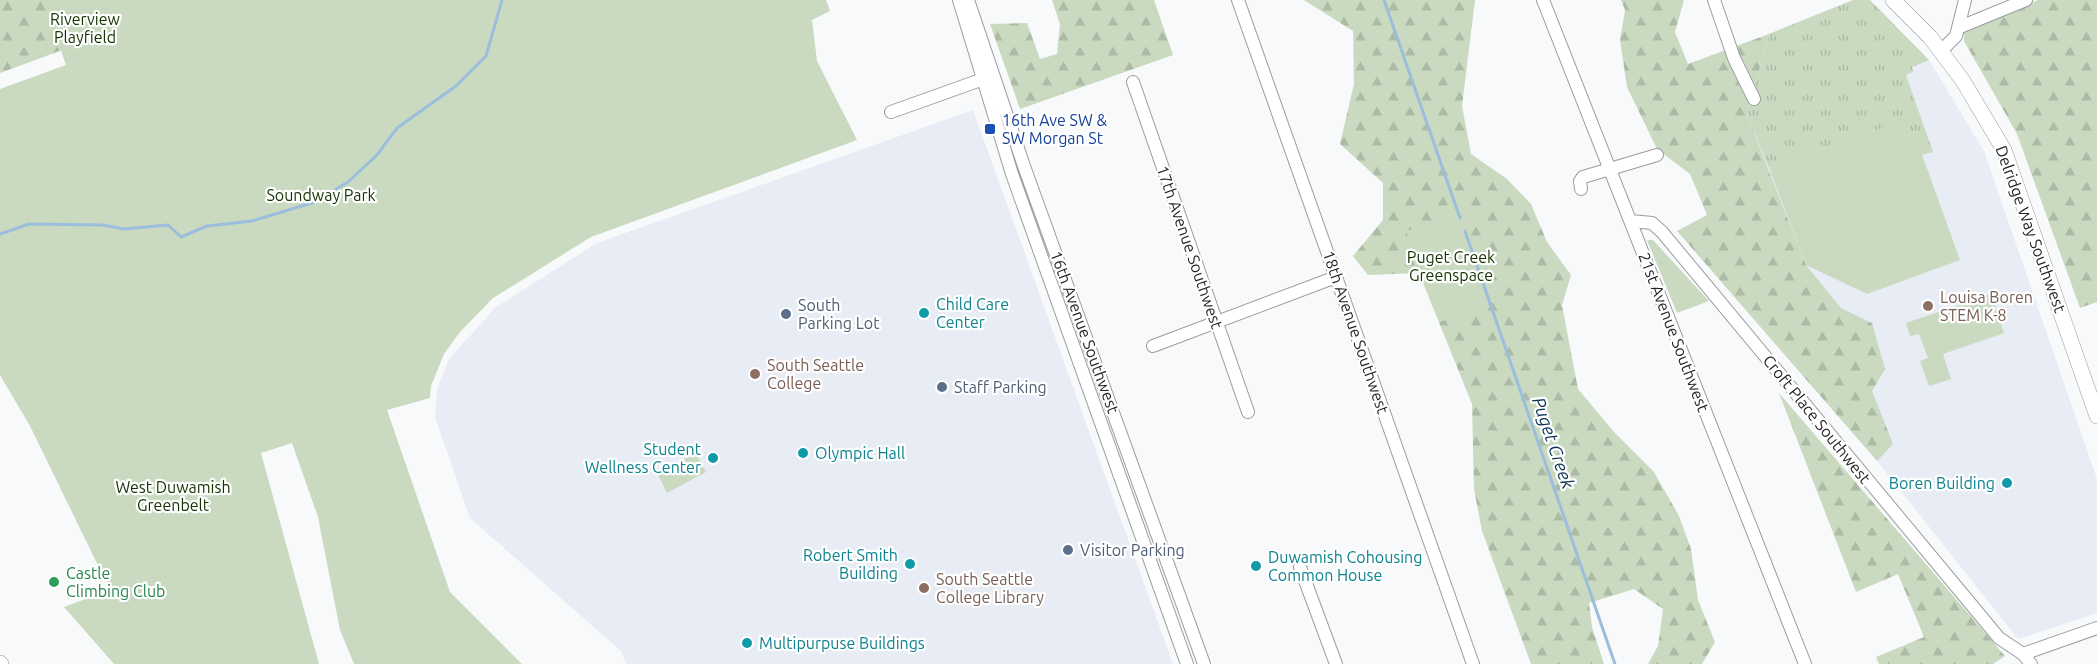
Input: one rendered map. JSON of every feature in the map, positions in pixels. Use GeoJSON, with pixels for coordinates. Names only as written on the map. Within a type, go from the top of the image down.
{"type":"FeatureCollection","features":[{"type":"Feature","properties":{"kind":"main road","name":"Delridge Way Southwest"},"geometry":{"type":"LineString","coordinates":[[1893,0],[1941,51],[1986,115],[2004,150],[2097,416]]}},
{"type":"Feature","properties":{"kind":"street","name":"16th Avenue Southwest"},"geometry":{"type":"LineString","coordinates":[[959,0],[1204,664]]}},
{"type":"Feature","properties":{"kind":"street","name":"16th Avenue Southwest"},"geometry":{"type":"LineString","coordinates":[[968,0],[1012,174],[1187,664]]}},
{"type":"Feature","properties":{"kind":"street","name":"18th Avenue Southwest"},"geometry":{"type":"LineString","coordinates":[[1238,0],[1473,664]]}},
{"type":"Feature","properties":{"kind":"street","name":"21st Avenue Southwest"},"geometry":{"type":"LineString","coordinates":[[1543,0],[1805,664]]}},
{"type":"Feature","properties":{"kind":"street"},"geometry":{"type":"LineString","coordinates":[[1714,0],[1734,58],[1754,99]]}},
{"type":"Feature","properties":{"kind":"street"},"geometry":{"type":"LineString","coordinates":[[1941,51],[1950,44],[1960,27],[1965,0]]}},
{"type":"Feature","properties":{"kind":"street"},"geometry":{"type":"LineString","coordinates":[[1960,27],[2026,0]]}},
{"type":"Feature","properties":{"kind":"street"},"geometry":{"type":"LineString","coordinates":[[891,112],[988,77]]}},
{"type":"Feature","properties":{"kind":"street","name":"17th Avenue Southwest"},"geometry":{"type":"LineString","coordinates":[[1133,82],[1248,412]]}},
{"type":"Feature","properties":{"kind":"street"},"geometry":{"type":"LineString","coordinates":[[1581,189],[1580,181],[1583,177],[1657,155]]}},
{"type":"Feature","properties":{"kind":"street","name":"Croft Place Southwest"},"geometry":{"type":"LineString","coordinates":[[1631,221],[1652,223],[1662,232],[1999,638],[2023,654],[2031,664]]}},
{"type":"Feature","properties":{"kind":"street"},"geometry":{"type":"LineString","coordinates":[[1153,346],[1336,277]]}},
{"type":"Feature","properties":{"kind":"street"},"geometry":{"type":"LineString","coordinates":[[1300,567],[1336,664]]}},
{"type":"Feature","properties":{"kind":"street"},"geometry":{"type":"LineString","coordinates":[[2023,654],[2097,628]]}},
{"type":"Feature","properties":{"kind":"shaded area","name":"Louisa Boren STEM K-8"},"geometry":{"type":"Polygon","coordinates":[[[1853,0],[1870,0],[1929,60],[1984,151],[2097,479],[2097,613],[2018,639],[1877,461],[1747,115],[1769,34],[1853,0]]]}},
{"type":"Feature","properties":{"kind":"shaded area","name":"South Seattle College"},"geometry":{"type":"Polygon","coordinates":[[[973,110],[1173,664],[626,664],[621,651],[470,518],[435,417],[437,389],[449,359],[496,307],[597,243],[973,110]]]}},
{"type":"Feature","properties":{"kind":"green space","name":"Riverview Playfield"},"geometry":{"type":"Polygon","coordinates":[[[0,0],[116,0],[103,35],[0,73],[0,0]]]}},
{"type":"Feature","properties":{"kind":"green space","name":"Soundway Park"},"geometry":{"type":"Polygon","coordinates":[[[43,0],[826,0],[830,11],[812,20],[817,61],[857,140],[591,237],[493,298],[460,332],[444,354],[431,386],[430,398],[387,410],[450,592],[522,664],[354,664],[340,630],[318,517],[292,443],[261,453],[319,664],[114,664],[64,607],[110,590],[30,426],[0,375],[0,89],[66,65],[43,0]]]}},
{"type":"Feature","properties":{"kind":"green space"},"geometry":{"type":"Polygon","coordinates":[[[1052,0],[1154,0],[1173,55],[1020,109],[990,24],[1027,23],[1040,59],[1057,54],[1060,24],[1052,0]]]}},
{"type":"Feature","properties":{"kind":"green space"},"geometry":{"type":"Polygon","coordinates":[[[1304,0],[1475,0],[1462,106],[1471,154],[1507,179],[1531,204],[1547,242],[1571,275],[1562,305],[1578,389],[1614,432],[1654,472],[1679,516],[1691,549],[1698,600],[1715,642],[1702,664],[1648,664],[1658,646],[1663,609],[1634,589],[1589,603],[1592,627],[1604,664],[1531,664],[1482,531],[1474,489],[1472,404],[1419,273],[1368,275],[1353,256],[1383,220],[1383,183],[1340,144],[1354,84],[1353,31],[1304,0]]]}},
{"type":"Feature","properties":{"kind":"green space"},"geometry":{"type":"Polygon","coordinates":[[[1621,0],[1684,0],[1675,32],[1688,64],[1769,34],[1747,115],[1806,265],[1841,308],[1872,323],[1885,369],[1872,391],[1893,444],[1877,461],[1677,231],[1707,215],[1690,174],[1657,149],[1627,87],[1620,40],[1625,10],[1621,0]]]}},
{"type":"Feature","properties":{"kind":"green space"},"geometry":{"type":"Polygon","coordinates":[[[1853,0],[1870,0],[1929,60],[1912,67],[1913,72],[1906,75],[1933,152],[1922,155],[1916,138],[1885,127],[1769,168],[1747,115],[1769,34],[1853,0]]]}},
{"type":"Feature","properties":{"kind":"green space"},"geometry":{"type":"Polygon","coordinates":[[[2038,0],[2097,0],[2097,302],[2080,308],[2017,134],[1964,41],[1964,30],[2038,0]]]}},
{"type":"Feature","properties":{"kind":"green space"},"geometry":{"type":"Polygon","coordinates":[[[1885,127],[1916,138],[1960,260],[1867,294],[1806,265],[1769,168],[1885,127]]]}},
{"type":"Feature","properties":{"kind":"green space","name":"Puget Creek Greenspace"},"geometry":{"type":"Polygon","coordinates":[[[1462,211],[1495,302],[1440,322],[1406,231],[1462,211]]]}},
{"type":"Feature","properties":{"kind":"green space"},"geometry":{"type":"Polygon","coordinates":[[[1647,240],[1653,240],[1709,301],[1677,313],[1647,240]]]}},
{"type":"Feature","properties":{"kind":"green space"},"geometry":{"type":"Polygon","coordinates":[[[1991,294],[2004,333],[1943,354],[1951,379],[1929,386],[1920,361],[1928,358],[1919,334],[1910,336],[1906,323],[1991,294]]]}},
{"type":"Feature","properties":{"kind":"green space"},"geometry":{"type":"Polygon","coordinates":[[[1779,393],[2005,656],[1993,664],[1879,664],[1876,657],[1924,637],[1898,574],[1856,592],[1779,393]]]}},
{"type":"Feature","properties":{"kind":"green space"},"geometry":{"type":"Polygon","coordinates":[[[696,453],[706,472],[667,493],[657,473],[696,453]]]}},
{"type":"Feature","properties":{"kind":"waterway"},"geometry":{"type":"LineString","coordinates":[[0,234],[29,224],[103,225],[124,229],[168,225],[181,237],[207,226],[252,221],[315,202],[348,182],[377,155],[397,128],[456,86],[486,56],[502,0]]}},
{"type":"Feature","properties":{"kind":"waterway","name":"Puget Creek"},"geometry":{"type":"LineString","coordinates":[[1384,0],[1460,218]]}},
{"type":"Feature","properties":{"kind":"waterway","name":"Puget Creek"},"geometry":{"type":"LineString","coordinates":[[1465,231],[1615,664]]}},
{"type":"Feature","properties":{"kind":"place","name":"16th Ave SW & SW Morgan St"},"geometry":{"type":"Point","coordinates":[990,129]}},
{"type":"Feature","properties":{"kind":"place","name":"Louisa Boren STEM K-8"},"geometry":{"type":"Point","coordinates":[1928,306]}},
{"type":"Feature","properties":{"kind":"place","name":"Child Care Center"},"geometry":{"type":"Point","coordinates":[924,313]}},
{"type":"Feature","properties":{"kind":"place","name":"South Parking Lot"},"geometry":{"type":"Point","coordinates":[786,314]}},
{"type":"Feature","properties":{"kind":"place","name":"South Seattle College"},"geometry":{"type":"Point","coordinates":[755,374]}},
{"type":"Feature","properties":{"kind":"place","name":"Staff Parking"},"geometry":{"type":"Point","coordinates":[942,387]}},
{"type":"Feature","properties":{"kind":"place","name":"Olympic Hall"},"geometry":{"type":"Point","coordinates":[803,453]}},
{"type":"Feature","properties":{"kind":"place","name":"Student Wellness Center"},"geometry":{"type":"Point","coordinates":[713,458]}},
{"type":"Feature","properties":{"kind":"place","name":"Boren Building"},"geometry":{"type":"Point","coordinates":[2007,483]}},
{"type":"Feature","properties":{"kind":"place","name":"Visitor Parking"},"geometry":{"type":"Point","coordinates":[1068,550]}},
{"type":"Feature","properties":{"kind":"place","name":"Robert Smith Building"},"geometry":{"type":"Point","coordinates":[910,564]}},
{"type":"Feature","properties":{"kind":"place","name":"Duwamish Cohousing Common House"},"geometry":{"type":"Point","coordinates":[1256,566]}},
{"type":"Feature","properties":{"kind":"place","name":"Castle Climbing Club"},"geometry":{"type":"Point","coordinates":[54,582]}},
{"type":"Feature","properties":{"kind":"place","name":"South Seattle College Library"},"geometry":{"type":"Point","coordinates":[924,588]}},
{"type":"Feature","properties":{"kind":"place","name":"Multipurpuse Buildings"},"geometry":{"type":"Point","coordinates":[747,643]}},
{"type":"Feature","properties":{"kind":"park label","name":"West Duwamish Greenbelt"},"geometry":{"type":"Point","coordinates":[173,496]}}]}
